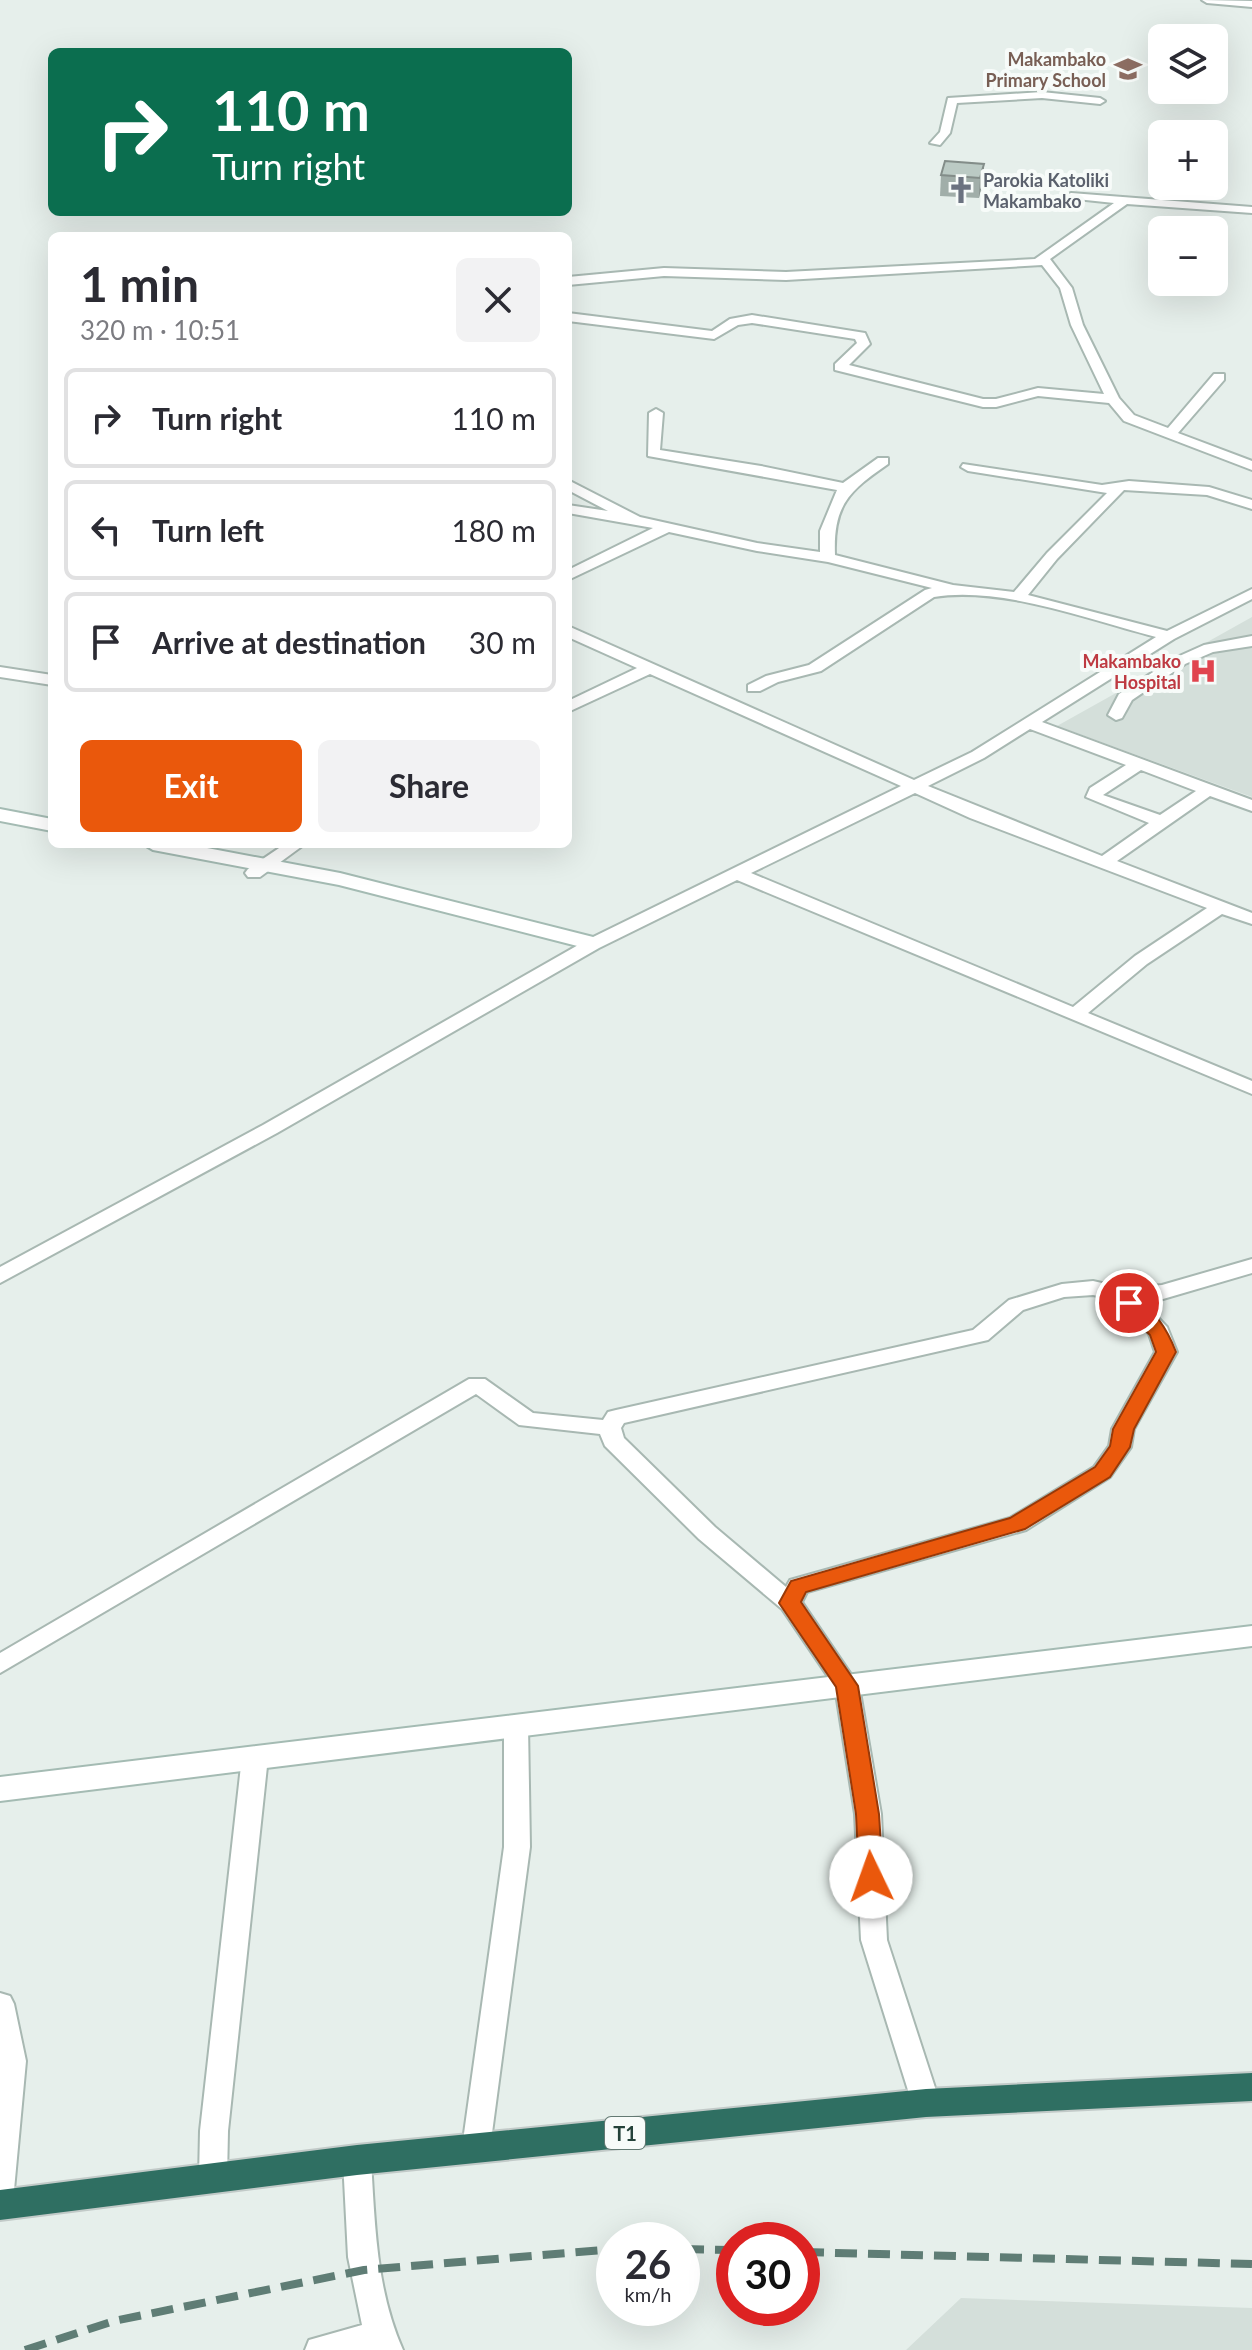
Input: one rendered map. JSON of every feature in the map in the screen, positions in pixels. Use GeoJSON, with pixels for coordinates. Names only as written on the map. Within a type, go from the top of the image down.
{"type":"FeatureCollection","features":[{"type":"Feature","properties":{"kind":"highway","name":"T1"},"geometry":{"type":"LineString","coordinates":[[0,2205],[357,2160],[926,2103],[1252,2087]]}},
{"type":"Feature","properties":{"kind":"street"},"geometry":{"type":"LineString","coordinates":[[1207,0],[1252,4]]}},
{"type":"Feature","properties":{"kind":"street"},"geometry":{"type":"LineString","coordinates":[[936,143],[945,133],[952,100],[1042,95],[1100,101]]}},
{"type":"Feature","properties":{"kind":"street"},"geometry":{"type":"LineString","coordinates":[[1071,196],[1252,210]]}},
{"type":"Feature","properties":{"kind":"street"},"geometry":{"type":"LineString","coordinates":[[572,281],[664,272],[827,274],[1038,262],[1125,200]]}},
{"type":"Feature","properties":{"kind":"street"},"geometry":{"type":"LineString","coordinates":[[1157,203],[1160,200]]}},
{"type":"Feature","properties":{"kind":"street"},"geometry":{"type":"LineString","coordinates":[[1044,259],[1066,288],[1077,325],[1113,399],[1129,418],[1252,466]]}},
{"type":"Feature","properties":{"kind":"street"},"geometry":{"type":"LineString","coordinates":[[572,317],[714,335],[743,320],[785,322],[860,336],[864,344],[840,367],[983,403],[996,403],[1038,392],[1113,399]]}},
{"type":"Feature","properties":{"kind":"street"},"geometry":{"type":"LineString","coordinates":[[1169,435],[1219,377]]}},
{"type":"Feature","properties":{"kind":"street"},"geometry":{"type":"LineString","coordinates":[[656,413],[653,453],[761,470],[845,488]]}},
{"type":"Feature","properties":{"kind":"street"},"geometry":{"type":"LineString","coordinates":[[828,558],[827,531],[845,488],[883,461]]}},
{"type":"Feature","properties":{"kind":"street"},"geometry":{"type":"LineString","coordinates":[[968,467],[1102,489],[1129,485],[1209,491],[1252,505]]}},
{"type":"Feature","properties":{"kind":"street"},"geometry":{"type":"LineString","coordinates":[[572,486],[635,520]]}},
{"type":"Feature","properties":{"kind":"street"},"geometry":{"type":"LineString","coordinates":[[1018,597],[1052,556],[1118,489]]}},
{"type":"Feature","properties":{"kind":"street"},"geometry":{"type":"LineString","coordinates":[[572,510],[828,558],[953,589],[1018,597],[1169,636]]}},
{"type":"Feature","properties":{"kind":"street"},"geometry":{"type":"LineString","coordinates":[[572,574],[669,526]]}},
{"type":"Feature","properties":{"kind":"street"},"geometry":{"type":"LineString","coordinates":[[754,688],[772,679],[815,668],[930,593],[953,589]]}},
{"type":"Feature","properties":{"kind":"street"},"geometry":{"type":"LineString","coordinates":[[0,1276],[270,1129],[593,944],[914,787],[1031,724],[1169,636],[1252,593]]}},
{"type":"Feature","properties":{"kind":"street"},"geometry":{"type":"LineString","coordinates":[[572,633],[976,814],[1252,919]]}},
{"type":"Feature","properties":{"kind":"street"},"geometry":{"type":"LineString","coordinates":[[1116,715],[1125,697],[1180,661],[1209,648],[1252,641]]}},
{"type":"Feature","properties":{"kind":"street"},"geometry":{"type":"LineString","coordinates":[[572,705],[649,668]]}},
{"type":"Feature","properties":{"kind":"street"},"geometry":{"type":"LineString","coordinates":[[0,672],[48,679]]}},
{"type":"Feature","properties":{"kind":"street"},"geometry":{"type":"LineString","coordinates":[[1031,724],[1252,806]]}},
{"type":"Feature","properties":{"kind":"street"},"geometry":{"type":"LineString","coordinates":[[1139,764],[1096,792],[1094,797],[1160,821]]}},
{"type":"Feature","properties":{"kind":"street"},"geometry":{"type":"LineString","coordinates":[[1103,863],[1208,790]]}},
{"type":"Feature","properties":{"kind":"street"},"geometry":{"type":"LineString","coordinates":[[0,815],[48,824]]}},
{"type":"Feature","properties":{"kind":"street"},"geometry":{"type":"LineString","coordinates":[[170,848],[260,869],[340,879],[593,944]]}},
{"type":"Feature","properties":{"kind":"street"},"geometry":{"type":"LineString","coordinates":[[260,869],[290,848]]}},
{"type":"Feature","properties":{"kind":"street"},"geometry":{"type":"LineString","coordinates":[[737,874],[1252,1088]]}},
{"type":"Feature","properties":{"kind":"street"},"geometry":{"type":"LineString","coordinates":[[1074,1015],[1141,960],[1220,907]]}},
{"type":"Feature","properties":{"kind":"street"},"geometry":{"type":"LineString","coordinates":[[926,2103],[874,1940],[868,1814],[847,1686],[790,1603],[707,1533],[613,1441],[610,1428],[616,1417],[980,1335],[1016,1305],[1062,1291],[1093,1288],[1124,1295],[1163,1292],[1252,1266]]}},
{"type":"Feature","properties":{"kind":"street"},"geometry":{"type":"LineString","coordinates":[[790,1603],[798,1586],[1018,1524],[1102,1472],[1120,1447],[1123,1429],[1166,1352],[1159,1332],[1124,1295]]}},
{"type":"Feature","properties":{"kind":"street"},"geometry":{"type":"LineString","coordinates":[[0,1664],[477,1384],[527,1420],[610,1428]]}},
{"type":"Feature","properties":{"kind":"street"},"geometry":{"type":"LineString","coordinates":[[0,1789],[1252,1636]]}},
{"type":"Feature","properties":{"kind":"street"},"geometry":{"type":"LineString","coordinates":[[476,2148],[517,1847],[516,1725]]}},
{"type":"Feature","properties":{"kind":"street"},"geometry":{"type":"LineString","coordinates":[[213,2178],[214,2131],[255,1757]]}},
{"type":"Feature","properties":{"kind":"street"},"geometry":{"type":"LineString","coordinates":[[0,2004],[12,2061],[0,2190]]}},
{"type":"Feature","properties":{"kind":"street"},"geometry":{"type":"LineString","coordinates":[[320,2350],[384,2342],[364,2270],[357,2160]]}},
{"type":"Feature","properties":{"kind":"shaded area","name":"Makambako Hospital"},"geometry":{"type":"Polygon","coordinates":[[[1252,617],[1252,797],[1057,726],[1252,617]]]}},
{"type":"Feature","properties":{"kind":"shaded area"},"geometry":{"type":"Polygon","coordinates":[[[961,2298],[1252,2308],[1252,2350],[906,2350],[961,2298]]]}},
{"type":"Feature","properties":{"kind":"building"},"geometry":{"type":"Polygon","coordinates":[[[945,161],[984,164],[980,178],[941,175],[945,161]]]}},
{"type":"Feature","properties":{"kind":"railway"},"geometry":{"type":"LineString","coordinates":[[700,2249],[716,2250]]}},
{"type":"Feature","properties":{"kind":"railway"},"geometry":{"type":"LineString","coordinates":[[25,2350],[114,2321],[364,2270],[596,2251]]}},
{"type":"Feature","properties":{"kind":"railway"},"geometry":{"type":"LineString","coordinates":[[820,2252],[1252,2264]]}},
{"type":"Feature","properties":{"kind":"place","name":"Makambako Primary School"},"geometry":{"type":"Point","coordinates":[1128,69]}},
{"type":"Feature","properties":{"kind":"place","name":"Parokia Katoliki Makambako"},"geometry":{"type":"Point","coordinates":[961,190]}},
{"type":"Feature","properties":{"kind":"place","name":"Makambako Hospital"},"geometry":{"type":"Point","coordinates":[1203,671]}},
{"type":"Feature","properties":{"kind":"route"},"geometry":{"type":"LineString","coordinates":[[871,1877],[868,1814],[847,1686],[790,1603],[798,1586],[1018,1524],[1102,1472],[1120,1447],[1123,1429],[1142,1400],[1166,1352],[1159,1332],[1129,1303]]}}]}
